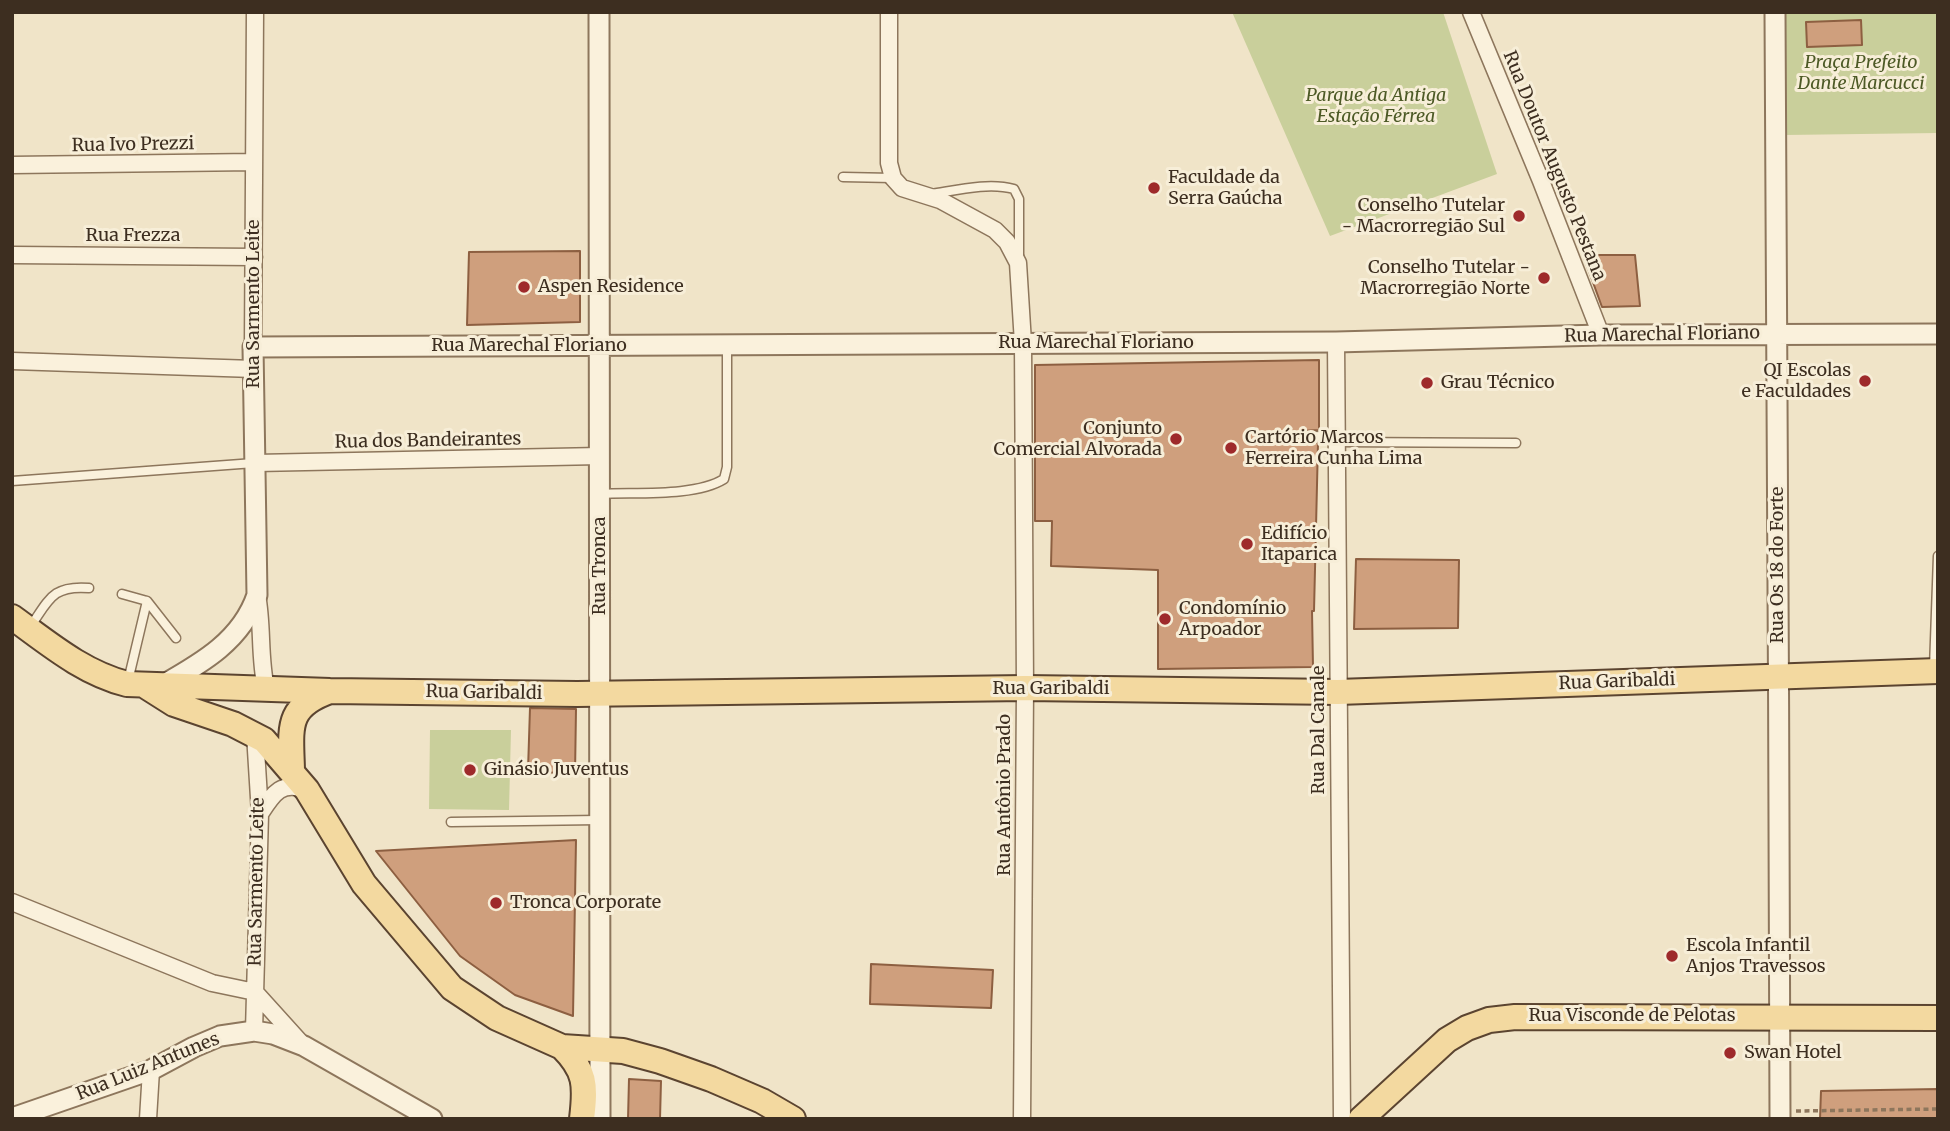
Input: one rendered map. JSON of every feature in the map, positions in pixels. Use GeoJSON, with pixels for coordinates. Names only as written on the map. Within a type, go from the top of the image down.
{"type":"FeatureCollection","features":[{"type":"Feature","properties":{"kind":"main road"},"geometry":{"type":"LineString","coordinates":[[20,623],[84,668],[106,678],[145,684],[174,704],[255,734],[292,770],[364,884],[452,988],[497,1018],[562,1047],[576,1061],[582,1071],[582,1119]]}},
{"type":"Feature","properties":{"kind":"main road","name":"Rua Garibaldi"},"geometry":{"type":"LineString","coordinates":[[145,684],[330,691],[600,694],[1025,688],[1338,692],[1936,671]]}},
{"type":"Feature","properties":{"kind":"main road"},"geometry":{"type":"LineString","coordinates":[[292,770],[292,734],[297,712],[312,698],[330,691]]}},
{"type":"Feature","properties":{"kind":"main road","name":"Rua Visconde de Pelotas"},"geometry":{"type":"LineString","coordinates":[[1361,1119],[1447,1040],[1467,1028],[1489,1020],[1515,1017],[1938,1018]]}},
{"type":"Feature","properties":{"kind":"main road"},"geometry":{"type":"LineString","coordinates":[[562,1047],[622,1051],[660,1060],[712,1079],[762,1110],[793,1119]]}},
{"type":"Feature","properties":{"kind":"street","name":"Rua Sarmento Leite"},"geometry":{"type":"LineString","coordinates":[[255,12],[253,347],[257,595],[266,688]]}},
{"type":"Feature","properties":{"kind":"street","name":"Rua Tronca"},"geometry":{"type":"LineString","coordinates":[[599,12],[600,1119]]}},
{"type":"Feature","properties":{"kind":"street"},"geometry":{"type":"LineString","coordinates":[[888,12],[889,163],[898,183]]}},
{"type":"Feature","properties":{"kind":"street","name":"Rua Doutor Augusto Pestana"},"geometry":{"type":"LineString","coordinates":[[1471,12],[1601,335]]}},
{"type":"Feature","properties":{"kind":"street","name":"Rua Os 18 do Forte"},"geometry":{"type":"LineString","coordinates":[[1775,12],[1780,1115]]}},
{"type":"Feature","properties":{"kind":"street","name":"Rua Ivo Prezzi"},"geometry":{"type":"LineString","coordinates":[[12,165],[254,162]]}},
{"type":"Feature","properties":{"kind":"street","name":"Rua Antônio Prado"},"geometry":{"type":"LineString","coordinates":[[898,183],[971,215],[995,230],[1007,242],[1018,263],[1023,343],[1025,688],[1022,1119]]}},
{"type":"Feature","properties":{"kind":"street","name":"Rua Frezza"},"geometry":{"type":"LineString","coordinates":[[12,255],[254,257]]}},
{"type":"Feature","properties":{"kind":"street","name":"Rua Marechal Floriano"},"geometry":{"type":"LineString","coordinates":[[253,347],[1336,342],[1601,335],[1938,334]]}},
{"type":"Feature","properties":{"kind":"street","name":"Rua Dal Canale"},"geometry":{"type":"LineString","coordinates":[[1336,342],[1342,1119]]}},
{"type":"Feature","properties":{"kind":"street"},"geometry":{"type":"LineString","coordinates":[[12,361],[254,369]]}},
{"type":"Feature","properties":{"kind":"street","name":"Rua dos Bandeirantes"},"geometry":{"type":"LineString","coordinates":[[256,463],[600,456]]}},
{"type":"Feature","properties":{"kind":"street","name":"Rua Sarmento Leite"},"geometry":{"type":"LineString","coordinates":[[145,684],[209,658],[226,644],[251,611],[257,595]]}},
{"type":"Feature","properties":{"kind":"street","name":"Rua Sarmento Leite"},"geometry":{"type":"LineString","coordinates":[[254,1031],[260,814],[255,734]]}},
{"type":"Feature","properties":{"kind":"street"},"geometry":{"type":"LineString","coordinates":[[260,814],[274,793],[283,788],[295,785],[307,790]]}},
{"type":"Feature","properties":{"kind":"street"},"geometry":{"type":"LineString","coordinates":[[12,902],[212,983],[255,992],[304,1046]]}},
{"type":"Feature","properties":{"kind":"street","name":"Rua Luiz Antunes"},"geometry":{"type":"LineString","coordinates":[[12,1118],[151,1070],[194,1047],[220,1037],[254,1031],[273,1034],[304,1046],[432,1119]]}},
{"type":"Feature","properties":{"kind":"street"},"geometry":{"type":"LineString","coordinates":[[148,1119],[151,1070]]}},
{"type":"Feature","properties":{"kind":"lane"},"geometry":{"type":"LineString","coordinates":[[843,177],[898,183]]}},
{"type":"Feature","properties":{"kind":"lane","name":"Rua Antônio Prado"},"geometry":{"type":"LineString","coordinates":[[925,195],[956,190],[1005,187],[1014,189],[1019,199],[1018,263]]}},
{"type":"Feature","properties":{"kind":"lane"},"geometry":{"type":"LineString","coordinates":[[600,494],[696,490],[724,480],[727,467],[727,345]]}},
{"type":"Feature","properties":{"kind":"lane"},"geometry":{"type":"LineString","coordinates":[[1304,437],[1516,443]]}},
{"type":"Feature","properties":{"kind":"lane"},"geometry":{"type":"LineString","coordinates":[[12,481],[256,463]]}},
{"type":"Feature","properties":{"kind":"lane"},"geometry":{"type":"LineString","coordinates":[[1936,671],[1938,556]]}},
{"type":"Feature","properties":{"kind":"lane"},"geometry":{"type":"LineString","coordinates":[[20,623],[53,594],[73,587],[89,588]]}},
{"type":"Feature","properties":{"kind":"lane"},"geometry":{"type":"LineString","coordinates":[[122,594],[147,601],[176,638]]}},
{"type":"Feature","properties":{"kind":"lane"},"geometry":{"type":"LineString","coordinates":[[145,684],[147,601]]}},
{"type":"Feature","properties":{"kind":"lane"},"geometry":{"type":"LineString","coordinates":[[451,822],[600,820]]}},
{"type":"Feature","properties":{"kind":"path"},"geometry":{"type":"LineString","coordinates":[[1780,1115],[1938,1109]]}},
{"type":"Feature","properties":{"kind":"green space","name":"Parque da Antiga Estação Férrea"},"geometry":{"type":"Polygon","coordinates":[[[1232,12],[1443,12],[1497,174],[1330,236],[1232,12]]]}},
{"type":"Feature","properties":{"kind":"green space","name":"Praça Prefeito Dante Marcucci"},"geometry":{"type":"Polygon","coordinates":[[[1938,12],[1938,133],[1785,135],[1784,14],[1938,12]]]}},
{"type":"Feature","properties":{"kind":"green space","name":"Ginásio Juventus"},"geometry":{"type":"Polygon","coordinates":[[[430,730],[511,730],[509,810],[429,809],[430,730]]]}},
{"type":"Feature","properties":{"kind":"building"},"geometry":{"type":"Polygon","coordinates":[[[1861,20],[1862,45],[1807,47],[1806,22],[1861,20]]]}},
{"type":"Feature","properties":{"kind":"building","name":"Aspen Residence"},"geometry":{"type":"Polygon","coordinates":[[[580,251],[580,322],[467,325],[469,252],[580,251]]]}},
{"type":"Feature","properties":{"kind":"building"},"geometry":{"type":"Polygon","coordinates":[[[1583,255],[1635,255],[1640,306],[1602,307],[1583,255]]]}},
{"type":"Feature","properties":{"kind":"building"},"geometry":{"type":"Polygon","coordinates":[[[1319,360],[1319,430],[1301,431],[1298,437],[1302,443],[1318,443],[1312,611],[1313,667],[1158,669],[1158,570],[1051,566],[1052,521],[1035,521],[1035,365],[1319,360]]]}},
{"type":"Feature","properties":{"kind":"building"},"geometry":{"type":"Polygon","coordinates":[[[1356,559],[1459,560],[1458,628],[1354,629],[1356,559]]]}},
{"type":"Feature","properties":{"kind":"building"},"geometry":{"type":"Polygon","coordinates":[[[530,708],[576,709],[575,775],[528,770],[530,708]]]}},
{"type":"Feature","properties":{"kind":"building","name":"Tronca Corporate"},"geometry":{"type":"Polygon","coordinates":[[[576,840],[573,1016],[515,995],[460,956],[376,851],[576,840]]]}},
{"type":"Feature","properties":{"kind":"building"},"geometry":{"type":"Polygon","coordinates":[[[871,964],[993,970],[991,1008],[870,1004],[871,964]]]}},
{"type":"Feature","properties":{"kind":"building"},"geometry":{"type":"Polygon","coordinates":[[[629,1079],[661,1081],[660,1119],[628,1119],[629,1079]]]}},
{"type":"Feature","properties":{"kind":"building"},"geometry":{"type":"Polygon","coordinates":[[[1938,1089],[1938,1119],[1820,1119],[1821,1091],[1938,1089]]]}},
{"type":"Feature","properties":{"kind":"place","name":"Faculdade da Serra Gaúcha"},"geometry":{"type":"Point","coordinates":[1154,188]}},
{"type":"Feature","properties":{"kind":"place","name":"Conselho Tutelar - Macrorregião Sul"},"geometry":{"type":"Point","coordinates":[1519,216]}},
{"type":"Feature","properties":{"kind":"place","name":"Conselho Tutelar - Macrorregião Norte"},"geometry":{"type":"Point","coordinates":[1544,278]}},
{"type":"Feature","properties":{"kind":"place","name":"Aspen Residence"},"geometry":{"type":"Point","coordinates":[524,287]}},
{"type":"Feature","properties":{"kind":"place","name":"QI Escolas e Faculdades"},"geometry":{"type":"Point","coordinates":[1865,381]}},
{"type":"Feature","properties":{"kind":"place","name":"Grau Técnico"},"geometry":{"type":"Point","coordinates":[1427,383]}},
{"type":"Feature","properties":{"kind":"place","name":"Conjunto Comercial Alvorada"},"geometry":{"type":"Point","coordinates":[1176,439]}},
{"type":"Feature","properties":{"kind":"place","name":"Cartório Marcos Ferreira Cunha Lima"},"geometry":{"type":"Point","coordinates":[1231,448]}},
{"type":"Feature","properties":{"kind":"place","name":"Edifício Itaparica"},"geometry":{"type":"Point","coordinates":[1247,544]}},
{"type":"Feature","properties":{"kind":"place","name":"Condomínio Arpoador"},"geometry":{"type":"Point","coordinates":[1165,619]}},
{"type":"Feature","properties":{"kind":"place","name":"Ginásio Juventus"},"geometry":{"type":"Point","coordinates":[470,770]}},
{"type":"Feature","properties":{"kind":"place","name":"Tronca Corporate"},"geometry":{"type":"Point","coordinates":[496,903]}},
{"type":"Feature","properties":{"kind":"place","name":"Escola Infantil Anjos Travessos"},"geometry":{"type":"Point","coordinates":[1672,956]}},
{"type":"Feature","properties":{"kind":"place","name":"Swan Hotel"},"geometry":{"type":"Point","coordinates":[1730,1053]}}]}
